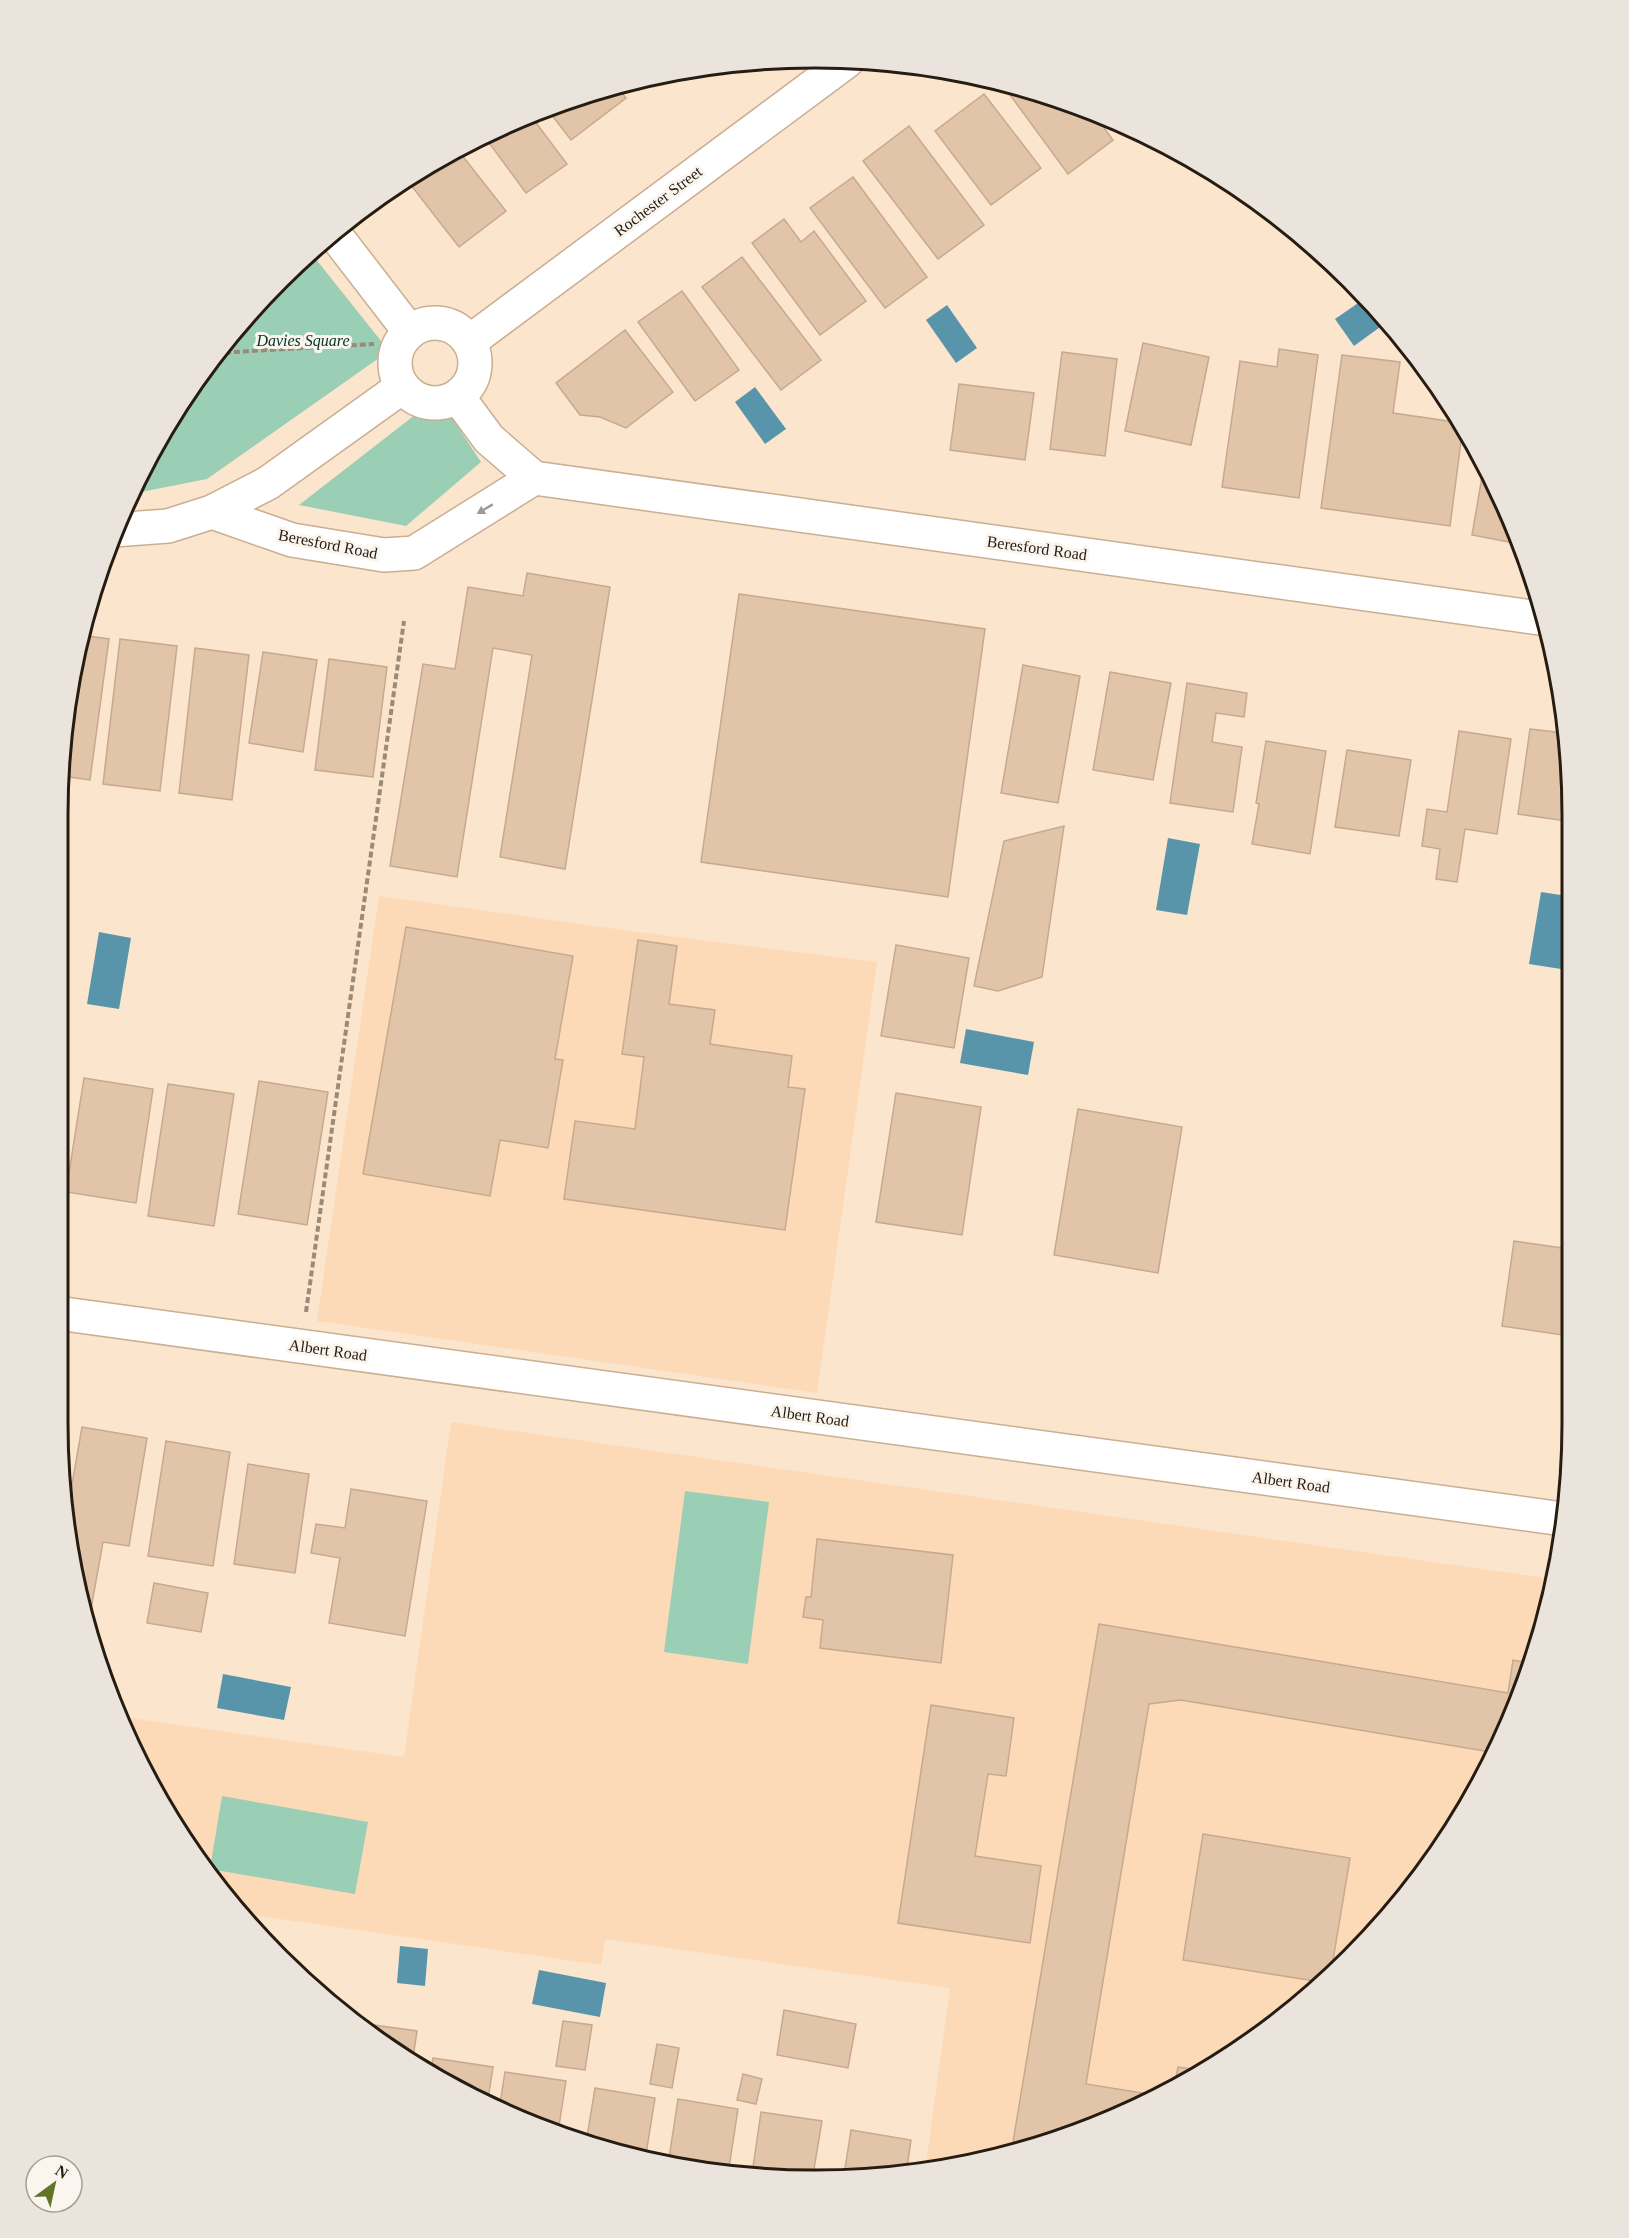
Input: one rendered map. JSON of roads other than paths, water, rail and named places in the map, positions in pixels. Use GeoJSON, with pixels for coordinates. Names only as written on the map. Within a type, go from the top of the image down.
{"type":"FeatureCollection","features":[{"type":"Feature","properties":{"kind":"street","name":"Rochester Street"},"geometry":{"type":"LineString","coordinates":[[469,342],[832,68]]}},
{"type":"Feature","properties":{"kind":"street"},"geometry":{"type":"LineString","coordinates":[[338,240],[404,340]]}},
{"type":"Feature","properties":{"kind":"street"},"geometry":{"type":"LineString","coordinates":[[442,324],[460,332],[469,342],[474,354],[474,375],[467,387],[458,397],[445,402],[432,404],[412,397],[402,387],[395,368],[404,340],[422,325],[442,324]]}},
{"type":"Feature","properties":{"kind":"street"},"geometry":{"type":"LineString","coordinates":[[124,529],[168,526],[212,513],[268,483],[402,387]]}},
{"type":"Feature","properties":{"kind":"street"},"geometry":{"type":"LineString","coordinates":[[458,397],[489,439],[534,478]]}},
{"type":"Feature","properties":{"kind":"street","name":"Beresford Road"},"geometry":{"type":"LineString","coordinates":[[212,513],[292,540],[384,555],[414,553],[534,478],[1535,617]]}},
{"type":"Feature","properties":{"kind":"street","name":"Albert Road"},"geometry":{"type":"LineString","coordinates":[[68,1314],[1555,1518]]}},
{"type":"Feature","properties":{"kind":"water"},"geometry":{"type":"Polygon","coordinates":[[[1358,303],[1380,327],[1354,346],[1335,319],[1358,303]]]}},
{"type":"Feature","properties":{"kind":"water"},"geometry":{"type":"Polygon","coordinates":[[[947,305],[977,348],[956,363],[926,320],[947,305]]]}},
{"type":"Feature","properties":{"kind":"water"},"geometry":{"type":"Polygon","coordinates":[[[755,387],[786,429],[765,444],[735,402],[755,387]]]}},
{"type":"Feature","properties":{"kind":"water"},"geometry":{"type":"Polygon","coordinates":[[[1168,838],[1200,844],[1187,915],[1156,910],[1168,838]]]}},
{"type":"Feature","properties":{"kind":"water"},"geometry":{"type":"Polygon","coordinates":[[[1541,892],[1562,895],[1561,969],[1529,964],[1541,892]]]}},
{"type":"Feature","properties":{"kind":"water"},"geometry":{"type":"Polygon","coordinates":[[[99,932],[131,938],[119,1009],[87,1004],[99,932]]]}},
{"type":"Feature","properties":{"kind":"water"},"geometry":{"type":"Polygon","coordinates":[[[966,1029],[1034,1042],[1028,1075],[960,1063],[966,1029]]]}},
{"type":"Feature","properties":{"kind":"water"},"geometry":{"type":"Polygon","coordinates":[[[223,1674],[291,1687],[284,1720],[217,1708],[223,1674]]]}},
{"type":"Feature","properties":{"kind":"water"},"geometry":{"type":"Polygon","coordinates":[[[400,1946],[428,1949],[425,1986],[397,1983],[400,1946]]]}},
{"type":"Feature","properties":{"kind":"water"},"geometry":{"type":"Polygon","coordinates":[[[539,1970],[606,1983],[600,2017],[532,2004],[539,1970]]]}},
{"type":"Feature","properties":{"kind":"park label","name":"Davies Square"},"geometry":{"type":"Point","coordinates":[303,340]}}]}
